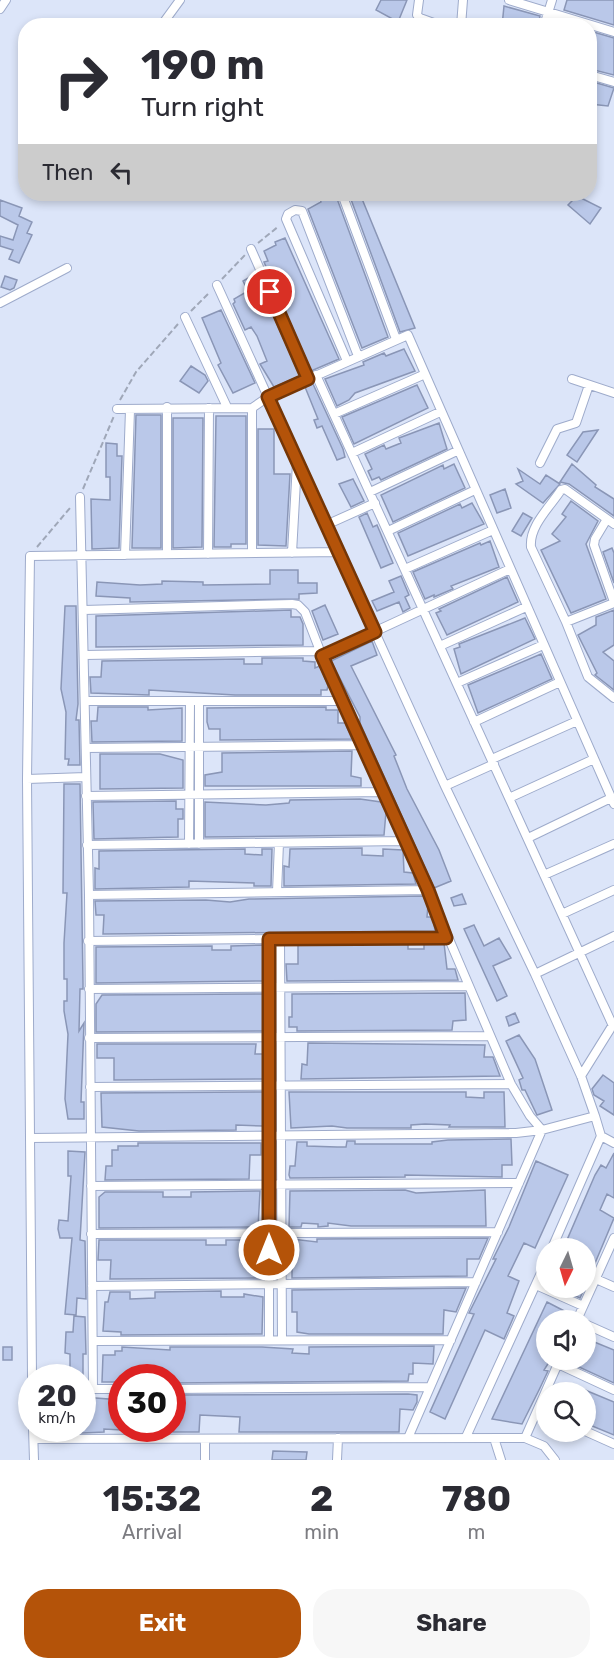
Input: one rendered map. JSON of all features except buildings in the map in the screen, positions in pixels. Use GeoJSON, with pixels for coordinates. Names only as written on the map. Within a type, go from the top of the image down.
{"type":"FeatureCollection","features":[{"type":"Feature","properties":{"kind":"street"},"geometry":{"type":"LineString","coordinates":[[0,9],[6,0]]}},
{"type":"Feature","properties":{"kind":"street"},"geometry":{"type":"LineString","coordinates":[[167,18],[180,0]]}},
{"type":"Feature","properties":{"kind":"street"},"geometry":{"type":"LineString","coordinates":[[419,0],[417,15],[420,18]]}},
{"type":"Feature","properties":{"kind":"street"},"geometry":{"type":"LineString","coordinates":[[462,18],[463,0]]}},
{"type":"Feature","properties":{"kind":"street"},"geometry":{"type":"LineString","coordinates":[[509,0],[567,18]]}},
{"type":"Feature","properties":{"kind":"street"},"geometry":{"type":"LineString","coordinates":[[546,18],[552,0]]}},
{"type":"Feature","properties":{"kind":"street"},"geometry":{"type":"LineString","coordinates":[[597,28],[614,33]]}},
{"type":"Feature","properties":{"kind":"street"},"geometry":{"type":"LineString","coordinates":[[597,77],[614,82]]}},
{"type":"Feature","properties":{"kind":"street"},"geometry":{"type":"LineString","coordinates":[[345,201],[396,339]]}},
{"type":"Feature","properties":{"kind":"street"},"geometry":{"type":"LineString","coordinates":[[347,361],[286,219],[288,214],[295,210],[302,211],[358,356]]}},
{"type":"Feature","properties":{"kind":"street"},"geometry":{"type":"LineString","coordinates":[[251,249],[312,377],[334,414],[614,1024],[581,1076]]}},
{"type":"Feature","properties":{"kind":"street"},"geometry":{"type":"LineString","coordinates":[[0,303],[67,268]]}},
{"type":"Feature","properties":{"kind":"street"},"geometry":{"type":"LineString","coordinates":[[217,285],[445,786],[581,1076],[601,1136],[556,1238]]}},
{"type":"Feature","properties":{"kind":"street"},"geometry":{"type":"LineString","coordinates":[[185,317],[227,407]]}},
{"type":"Feature","properties":{"kind":"street"},"geometry":{"type":"LineString","coordinates":[[117,409],[252,408],[268,397],[408,335],[423,375],[613,801],[528,838]]}},
{"type":"Feature","properties":{"kind":"street"},"geometry":{"type":"LineString","coordinates":[[334,414],[423,375]]}},
{"type":"Feature","properties":{"kind":"street"},"geometry":{"type":"LineString","coordinates":[[572,379],[614,393]]}},
{"type":"Feature","properties":{"kind":"street"},"geometry":{"type":"LineString","coordinates":[[540,463],[557,429],[576,423],[589,385]]}},
{"type":"Feature","properties":{"kind":"street"},"geometry":{"type":"LineString","coordinates":[[167,407],[167,554]]}},
{"type":"Feature","properties":{"kind":"street"},"geometry":{"type":"LineString","coordinates":[[208,554],[209,408]]}},
{"type":"Feature","properties":{"kind":"street"},"geometry":{"type":"LineString","coordinates":[[252,408],[252,553]]}},
{"type":"Feature","properties":{"kind":"street"},"geometry":{"type":"LineString","coordinates":[[125,555],[130,410]]}},
{"type":"Feature","properties":{"kind":"street"},"geometry":{"type":"LineString","coordinates":[[352,453],[440,412]]}},
{"type":"Feature","properties":{"kind":"street"},"geometry":{"type":"LineString","coordinates":[[370,492],[457,451]]}},
{"type":"Feature","properties":{"kind":"street"},"geometry":{"type":"LineString","coordinates":[[292,553],[297,462]]}},
{"type":"Feature","properties":{"kind":"street"},"geometry":{"type":"LineString","coordinates":[[566,622],[614,602],[594,542],[610,521],[565,489],[561,490],[532,531],[531,547],[566,622],[588,677],[614,698]]}},
{"type":"Feature","properties":{"kind":"street"},"geometry":{"type":"LineString","coordinates":[[388,531],[475,490]]}},
{"type":"Feature","properties":{"kind":"street"},"geometry":{"type":"LineString","coordinates":[[80,497],[89,895],[93,1364]]}},
{"type":"Feature","properties":{"kind":"street"},"geometry":{"type":"LineString","coordinates":[[326,525],[375,503]]}},
{"type":"Feature","properties":{"kind":"street"},"geometry":{"type":"LineString","coordinates":[[405,569],[492,530]]}},
{"type":"Feature","properties":{"kind":"street"},"geometry":{"type":"LineString","coordinates":[[32,1364],[27,779],[30,556],[340,552]]}},
{"type":"Feature","properties":{"kind":"street"},"geometry":{"type":"LineString","coordinates":[[85,656],[321,653],[375,632],[510,569]]}},
{"type":"Feature","properties":{"kind":"street"},"geometry":{"type":"LineString","coordinates":[[84,610],[298,605],[305,612],[361,745],[428,890],[446,938],[511,1084],[530,1116],[542,1130]]}},
{"type":"Feature","properties":{"kind":"street"},"geometry":{"type":"LineString","coordinates":[[440,646],[526,607]]}},
{"type":"Feature","properties":{"kind":"street"},"geometry":{"type":"LineString","coordinates":[[457,683],[543,645]]}},
{"type":"Feature","properties":{"kind":"street"},"geometry":{"type":"LineString","coordinates":[[474,722],[560,682]]}},
{"type":"Feature","properties":{"kind":"street"},"geometry":{"type":"LineString","coordinates":[[85,700],[342,701]]}},
{"type":"Feature","properties":{"kind":"street"},"geometry":{"type":"LineString","coordinates":[[194,701],[199,844]]}},
{"type":"Feature","properties":{"kind":"street"},"geometry":{"type":"LineString","coordinates":[[445,786],[577,721]]}},
{"type":"Feature","properties":{"kind":"street"},"geometry":{"type":"LineString","coordinates":[[86,748],[361,745]]}},
{"type":"Feature","properties":{"kind":"street"},"geometry":{"type":"LineString","coordinates":[[189,844],[189,795],[194,747]]}},
{"type":"Feature","properties":{"kind":"street"},"geometry":{"type":"LineString","coordinates":[[509,798],[594,759]]}},
{"type":"Feature","properties":{"kind":"street"},"geometry":{"type":"LineString","coordinates":[[27,779],[86,777]]}},
{"type":"Feature","properties":{"kind":"street"},"geometry":{"type":"LineString","coordinates":[[86,796],[382,792]]}},
{"type":"Feature","properties":{"kind":"street"},"geometry":{"type":"LineString","coordinates":[[87,845],[404,841]]}},
{"type":"Feature","properties":{"kind":"street"},"geometry":{"type":"LineString","coordinates":[[277,892],[279,843]]}},
{"type":"Feature","properties":{"kind":"street"},"geometry":{"type":"LineString","coordinates":[[544,875],[614,844]]}},
{"type":"Feature","properties":{"kind":"street"},"geometry":{"type":"LineString","coordinates":[[89,895],[428,890]]}},
{"type":"Feature","properties":{"kind":"street"},"geometry":{"type":"LineString","coordinates":[[562,914],[614,890]]}},
{"type":"Feature","properties":{"kind":"street"},"geometry":{"type":"LineString","coordinates":[[535,974],[614,936]]}},
{"type":"Feature","properties":{"kind":"street"},"geometry":{"type":"LineString","coordinates":[[88,941],[446,938]]}},
{"type":"Feature","properties":{"kind":"street"},"geometry":{"type":"LineString","coordinates":[[269,939],[269,1340]]}},
{"type":"Feature","properties":{"kind":"street"},"geometry":{"type":"LineString","coordinates":[[280,939],[282,1340]]}},
{"type":"Feature","properties":{"kind":"street"},"geometry":{"type":"LineString","coordinates":[[89,989],[468,986]]}},
{"type":"Feature","properties":{"kind":"street"},"geometry":{"type":"LineString","coordinates":[[89,1038],[490,1036]]}},
{"type":"Feature","properties":{"kind":"street"},"geometry":{"type":"LineString","coordinates":[[90,1087],[511,1084]]}},
{"type":"Feature","properties":{"kind":"street"},"geometry":{"type":"LineString","coordinates":[[30,1138],[504,1133],[542,1130],[595,1116]]}},
{"type":"Feature","properties":{"kind":"street"},"geometry":{"type":"LineString","coordinates":[[408,1437],[542,1130]]}},
{"type":"Feature","properties":{"kind":"street"},"geometry":{"type":"LineString","coordinates":[[601,1136],[614,1143]]}},
{"type":"Feature","properties":{"kind":"street"},"geometry":{"type":"LineString","coordinates":[[91,1186],[519,1183]]}},
{"type":"Feature","properties":{"kind":"street"},"geometry":{"type":"LineString","coordinates":[[92,1234],[498,1232]]}},
{"type":"Feature","properties":{"kind":"street"},"geometry":{"type":"LineString","coordinates":[[614,1238],[596,1279],[614,1287]]}},
{"type":"Feature","properties":{"kind":"street"},"geometry":{"type":"LineString","coordinates":[[92,1286],[476,1282]]}},
{"type":"Feature","properties":{"kind":"street"},"geometry":{"type":"LineString","coordinates":[[466,1437],[536,1285]]}},
{"type":"Feature","properties":{"kind":"street"},"geometry":{"type":"LineString","coordinates":[[565,1298],[583,1306]]}},
{"type":"Feature","properties":{"kind":"street"},"geometry":{"type":"LineString","coordinates":[[581,1310],[587,1298]]}},
{"type":"Feature","properties":{"kind":"street"},"geometry":{"type":"LineString","coordinates":[[596,1329],[614,1337]]}},
{"type":"Feature","properties":{"kind":"street"},"geometry":{"type":"LineString","coordinates":[[93,1341],[451,1340]]}},
{"type":"Feature","properties":{"kind":"street"},"geometry":{"type":"LineString","coordinates":[[576,1370],[614,1390]]}},
{"type":"Feature","properties":{"kind":"street"},"geometry":{"type":"LineString","coordinates":[[186,1389],[430,1387]]}},
{"type":"Feature","properties":{"kind":"street"},"geometry":{"type":"LineString","coordinates":[[525,1438],[536,1421]]}},
{"type":"Feature","properties":{"kind":"street"},"geometry":{"type":"LineString","coordinates":[[596,1436],[614,1444]]}},
{"type":"Feature","properties":{"kind":"street"},"geometry":{"type":"LineString","coordinates":[[337,1460],[338,1438]]}},
{"type":"Feature","properties":{"kind":"street"},"geometry":{"type":"LineString","coordinates":[[494,1438],[501,1460]]}},
{"type":"Feature","properties":{"kind":"street"},"geometry":{"type":"LineString","coordinates":[[96,1439],[525,1438],[544,1446],[555,1460]]}},
{"type":"Feature","properties":{"kind":"street"},"geometry":{"type":"LineString","coordinates":[[204,1460],[205,1440]]}},
{"type":"Feature","properties":{"kind":"street"},"geometry":{"type":"LineString","coordinates":[[34,1442],[34,1460]]}},
{"type":"Feature","properties":{"kind":"path"},"geometry":{"type":"LineString","coordinates":[[30,556],[80,497],[131,380],[185,317],[251,249],[286,219]]}},
{"type":"Feature","properties":{"kind":"route"},"geometry":{"type":"LineString","coordinates":[[269,1250],[269,939],[446,938],[428,890],[322,656],[375,632],[268,397],[308,379],[270,292]]}}]}
